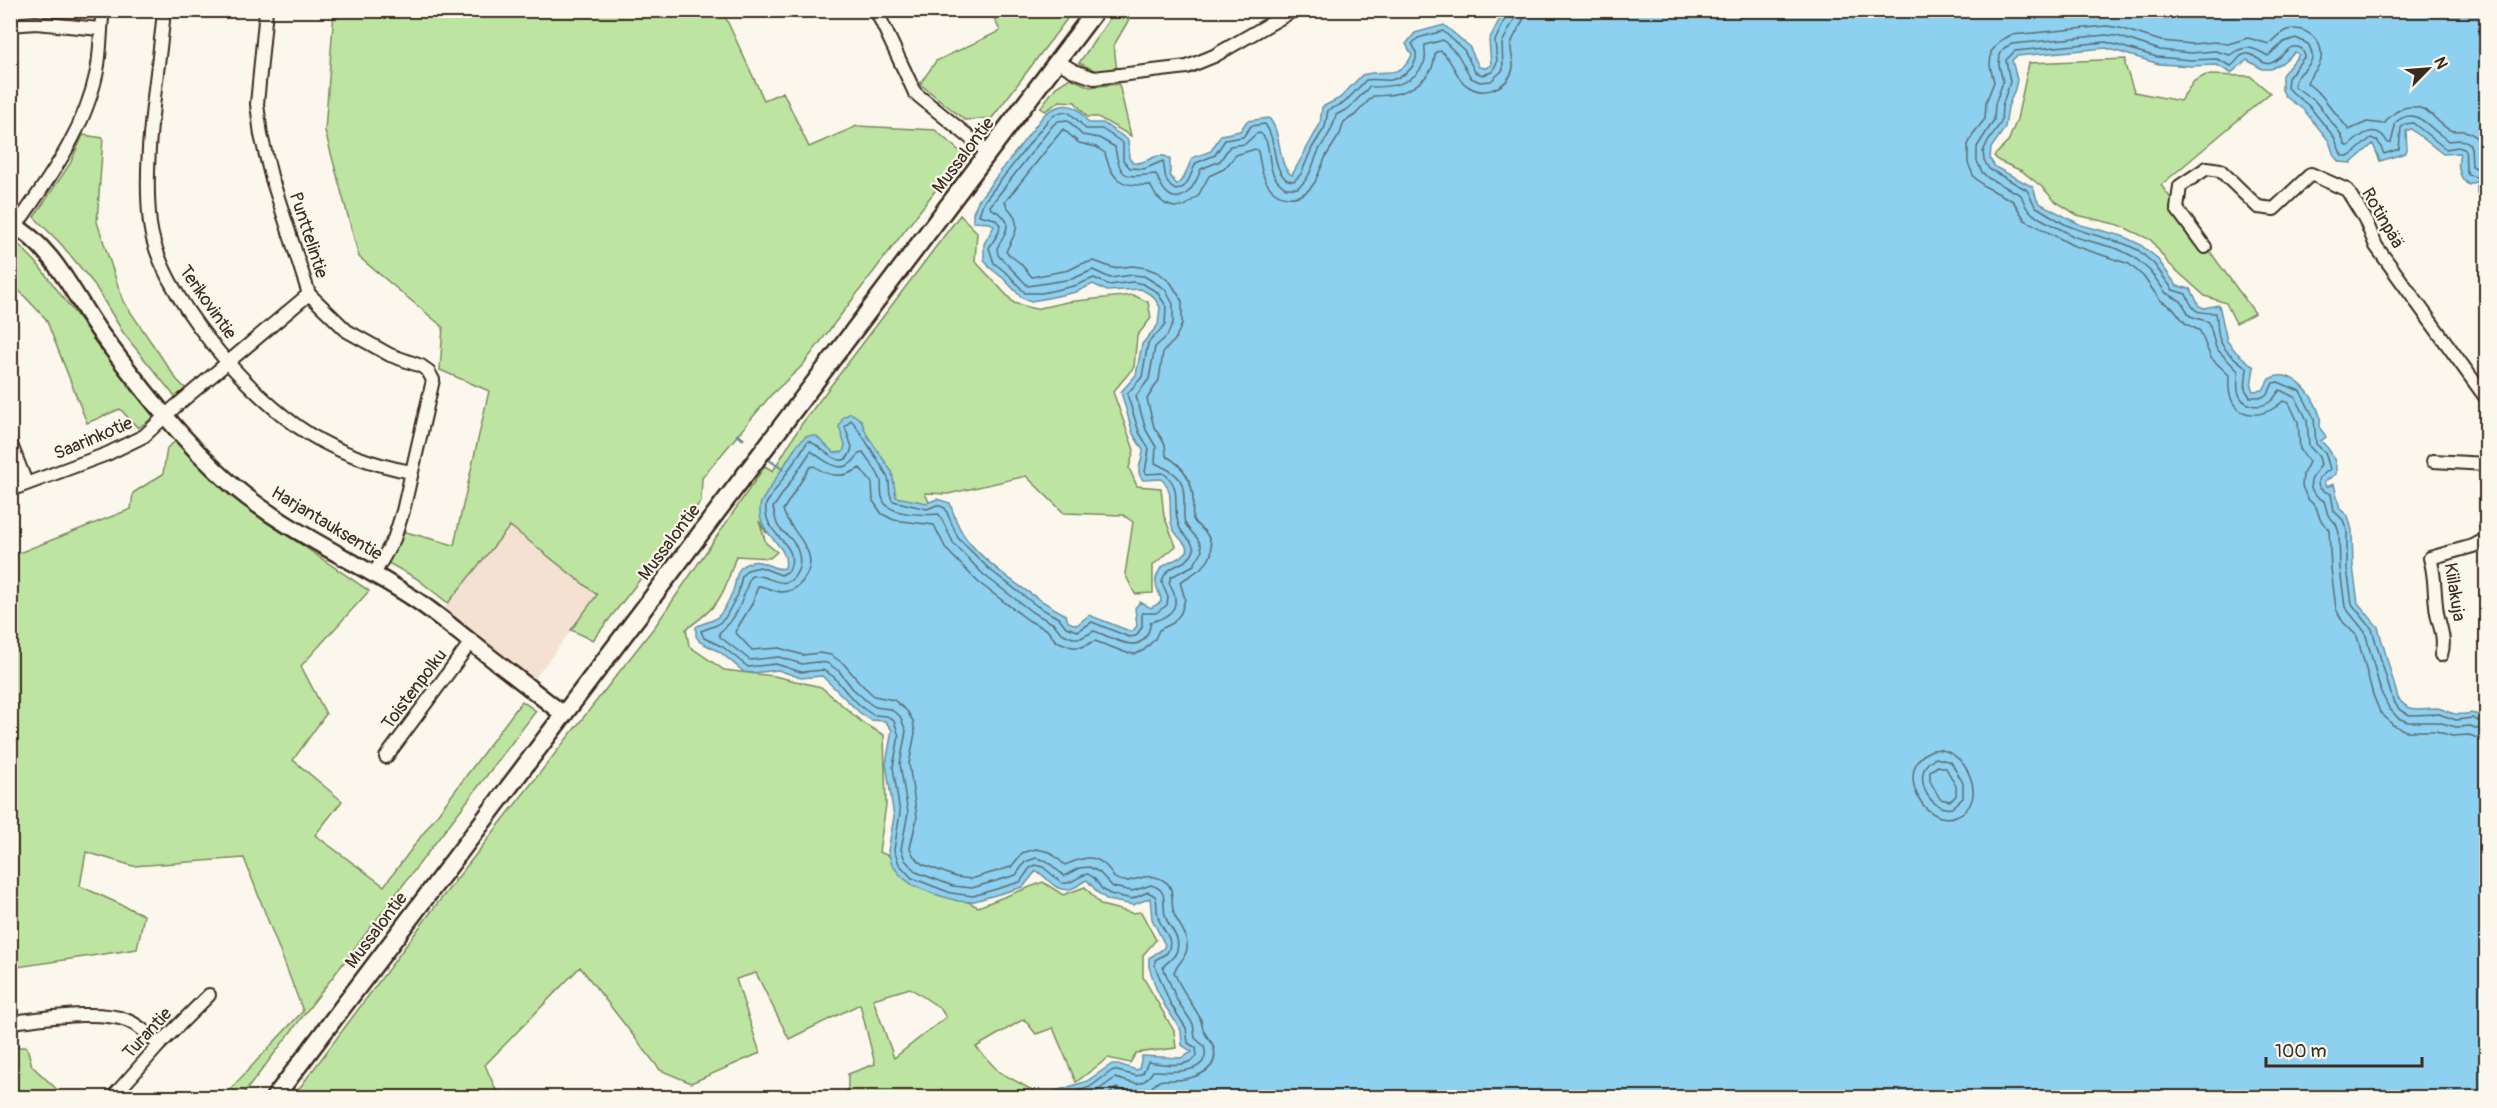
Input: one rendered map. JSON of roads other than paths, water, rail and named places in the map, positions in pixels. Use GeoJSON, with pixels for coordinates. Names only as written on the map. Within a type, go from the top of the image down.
{"type":"FeatureCollection","features":[{"type":"Feature","properties":{"kind":"main road","name":"Mussalontie"},"geometry":{"type":"LineString","coordinates":[[274,1098],[1096,10]]}},
{"type":"Feature","properties":{"kind":"street"},"geometry":{"type":"LineString","coordinates":[[13,224],[47,182],[78,130],[97,69],[103,10]]}},
{"type":"Feature","properties":{"kind":"street","name":"Terikovintie"},"geometry":{"type":"LineString","coordinates":[[164,10],[147,170],[150,225],[155,248],[167,279],[193,320],[263,398],[307,432],[351,456],[411,472]]}},
{"type":"Feature","properties":{"kind":"street","name":"Punttelintie"},"geometry":{"type":"LineString","coordinates":[[266,10],[257,104],[261,135],[271,176],[309,294],[347,331],[368,345],[428,371],[433,380],[394,539],[374,574]]}},
{"type":"Feature","properties":{"kind":"street"},"geometry":{"type":"LineString","coordinates":[[876,10],[915,93],[989,153]]}},
{"type":"Feature","properties":{"kind":"street"},"geometry":{"type":"LineString","coordinates":[[1057,61],[1074,71],[1094,78],[1186,68],[1214,56],[1294,10]]}},
{"type":"Feature","properties":{"kind":"street"},"geometry":{"type":"LineString","coordinates":[[10,25],[36,23],[100,30]]}},
{"type":"Feature","properties":{"kind":"street","name":"Rotinpää"},"geometry":{"type":"LineString","coordinates":[[2205,247],[2177,209],[2180,186],[2207,168],[2220,170],[2258,207],[2274,209],[2311,174],[2347,190],[2365,219],[2376,246],[2487,398]]}},
{"type":"Feature","properties":{"kind":"street","name":"Harjantauksentie"},"geometry":{"type":"LineString","coordinates":[[13,224],[38,244],[60,269],[103,336],[188,441],[232,484],[271,515],[312,541],[415,599],[564,715]]}},
{"type":"Feature","properties":{"kind":"street","name":"Saarinkotie"},"geometry":{"type":"LineString","coordinates":[[10,490],[107,454],[144,436],[309,294]]}},
{"type":"Feature","properties":{"kind":"street"},"geometry":{"type":"LineString","coordinates":[[10,442],[26,483]]}},
{"type":"Feature","properties":{"kind":"street"},"geometry":{"type":"LineString","coordinates":[[2433,461],[2487,464]]}},
{"type":"Feature","properties":{"kind":"street","name":"Kiilakuja"},"geometry":{"type":"LineString","coordinates":[[2441,655],[2444,647],[2443,633],[2436,608],[2434,572],[2430,558],[2473,546],[2487,539]]}},
{"type":"Feature","properties":{"kind":"street","name":"Toistenpolku"},"geometry":{"type":"LineString","coordinates":[[386,757],[471,642]]}},
{"type":"Feature","properties":{"kind":"street","name":"Turantie"},"geometry":{"type":"LineString","coordinates":[[112,1098],[159,1045],[209,995]]}},
{"type":"Feature","properties":{"kind":"street"},"geometry":{"type":"LineString","coordinates":[[10,1022],[108,1015],[127,1020],[144,1030],[159,1045]]}},
{"type":"Feature","properties":{"kind":"water"},"geometry":{"type":"Polygon","coordinates":[[[1504,11],[2486,11],[2486,200],[2477,193],[2477,181],[2469,185],[2463,179],[2459,166],[2460,153],[2443,154],[2411,129],[2406,131],[2407,150],[2405,153],[2380,161],[2373,144],[2351,163],[2339,162],[2334,156],[2329,141],[2304,110],[2286,97],[2282,90],[2282,75],[2299,55],[2295,52],[2271,69],[2262,69],[2247,60],[2231,73],[2217,65],[2159,64],[2106,48],[2017,56],[2012,60],[2017,80],[2008,107],[2005,128],[1991,148],[1990,159],[1995,167],[2033,187],[2037,200],[2041,204],[2081,225],[2122,236],[2139,244],[2156,257],[2177,286],[2191,289],[2199,306],[2204,308],[2219,305],[2227,341],[2254,367],[2251,386],[2253,391],[2263,390],[2269,379],[2286,376],[2308,392],[2317,408],[2320,428],[2326,437],[2321,441],[2328,448],[2335,465],[2336,474],[2324,482],[2326,487],[2334,484],[2340,509],[2348,516],[2352,530],[2353,567],[2358,603],[2378,627],[2398,698],[2411,708],[2437,708],[2455,714],[2473,713],[2486,720],[2486,1097],[1038,1097],[1087,1081],[1112,1064],[1136,1070],[1139,1069],[1142,1056],[1181,1058],[1192,1052],[1182,1045],[1181,1030],[1165,1006],[1149,967],[1149,958],[1163,949],[1165,945],[1152,919],[1150,898],[1133,905],[1108,900],[1098,893],[1087,880],[1064,890],[1036,871],[1023,887],[971,902],[958,901],[914,886],[892,865],[888,851],[894,817],[886,764],[892,730],[885,721],[871,720],[861,714],[822,676],[801,678],[778,670],[744,672],[720,652],[700,642],[696,636],[696,627],[713,620],[722,612],[734,588],[738,572],[744,565],[759,562],[776,568],[785,568],[783,552],[762,523],[761,502],[797,445],[806,436],[816,436],[834,453],[843,452],[845,445],[839,427],[843,417],[851,413],[861,420],[867,435],[892,472],[896,497],[927,503],[937,499],[950,503],[961,530],[983,557],[1025,590],[1066,615],[1068,622],[1077,625],[1089,615],[1132,632],[1137,626],[1135,608],[1140,602],[1151,608],[1161,602],[1156,582],[1158,573],[1166,564],[1188,550],[1172,526],[1170,495],[1166,484],[1161,479],[1143,480],[1140,476],[1143,450],[1133,434],[1121,392],[1136,375],[1142,344],[1158,325],[1160,307],[1153,296],[1141,289],[1107,291],[1093,284],[1076,292],[1043,299],[1031,301],[1022,298],[989,267],[984,259],[984,244],[994,226],[990,223],[973,222],[973,213],[978,201],[1043,116],[1054,108],[1063,106],[1076,108],[1089,123],[1103,123],[1128,140],[1129,158],[1133,163],[1143,162],[1157,156],[1166,156],[1170,159],[1170,175],[1177,185],[1184,177],[1192,158],[1211,151],[1221,135],[1240,131],[1247,121],[1269,118],[1276,133],[1284,165],[1292,175],[1320,124],[1322,107],[1340,98],[1362,75],[1396,71],[1402,68],[1412,55],[1406,44],[1415,33],[1444,25],[1469,46],[1479,67],[1486,68],[1491,65],[1489,40],[1504,11]]]}},
{"type":"Feature","properties":{"kind":"waterway"},"geometry":{"type":"LineString","coordinates":[[737,435],[743,439]]}},
{"type":"Feature","properties":{"kind":"waterway"},"geometry":{"type":"LineString","coordinates":[[768,459],[783,469]]}}]}
